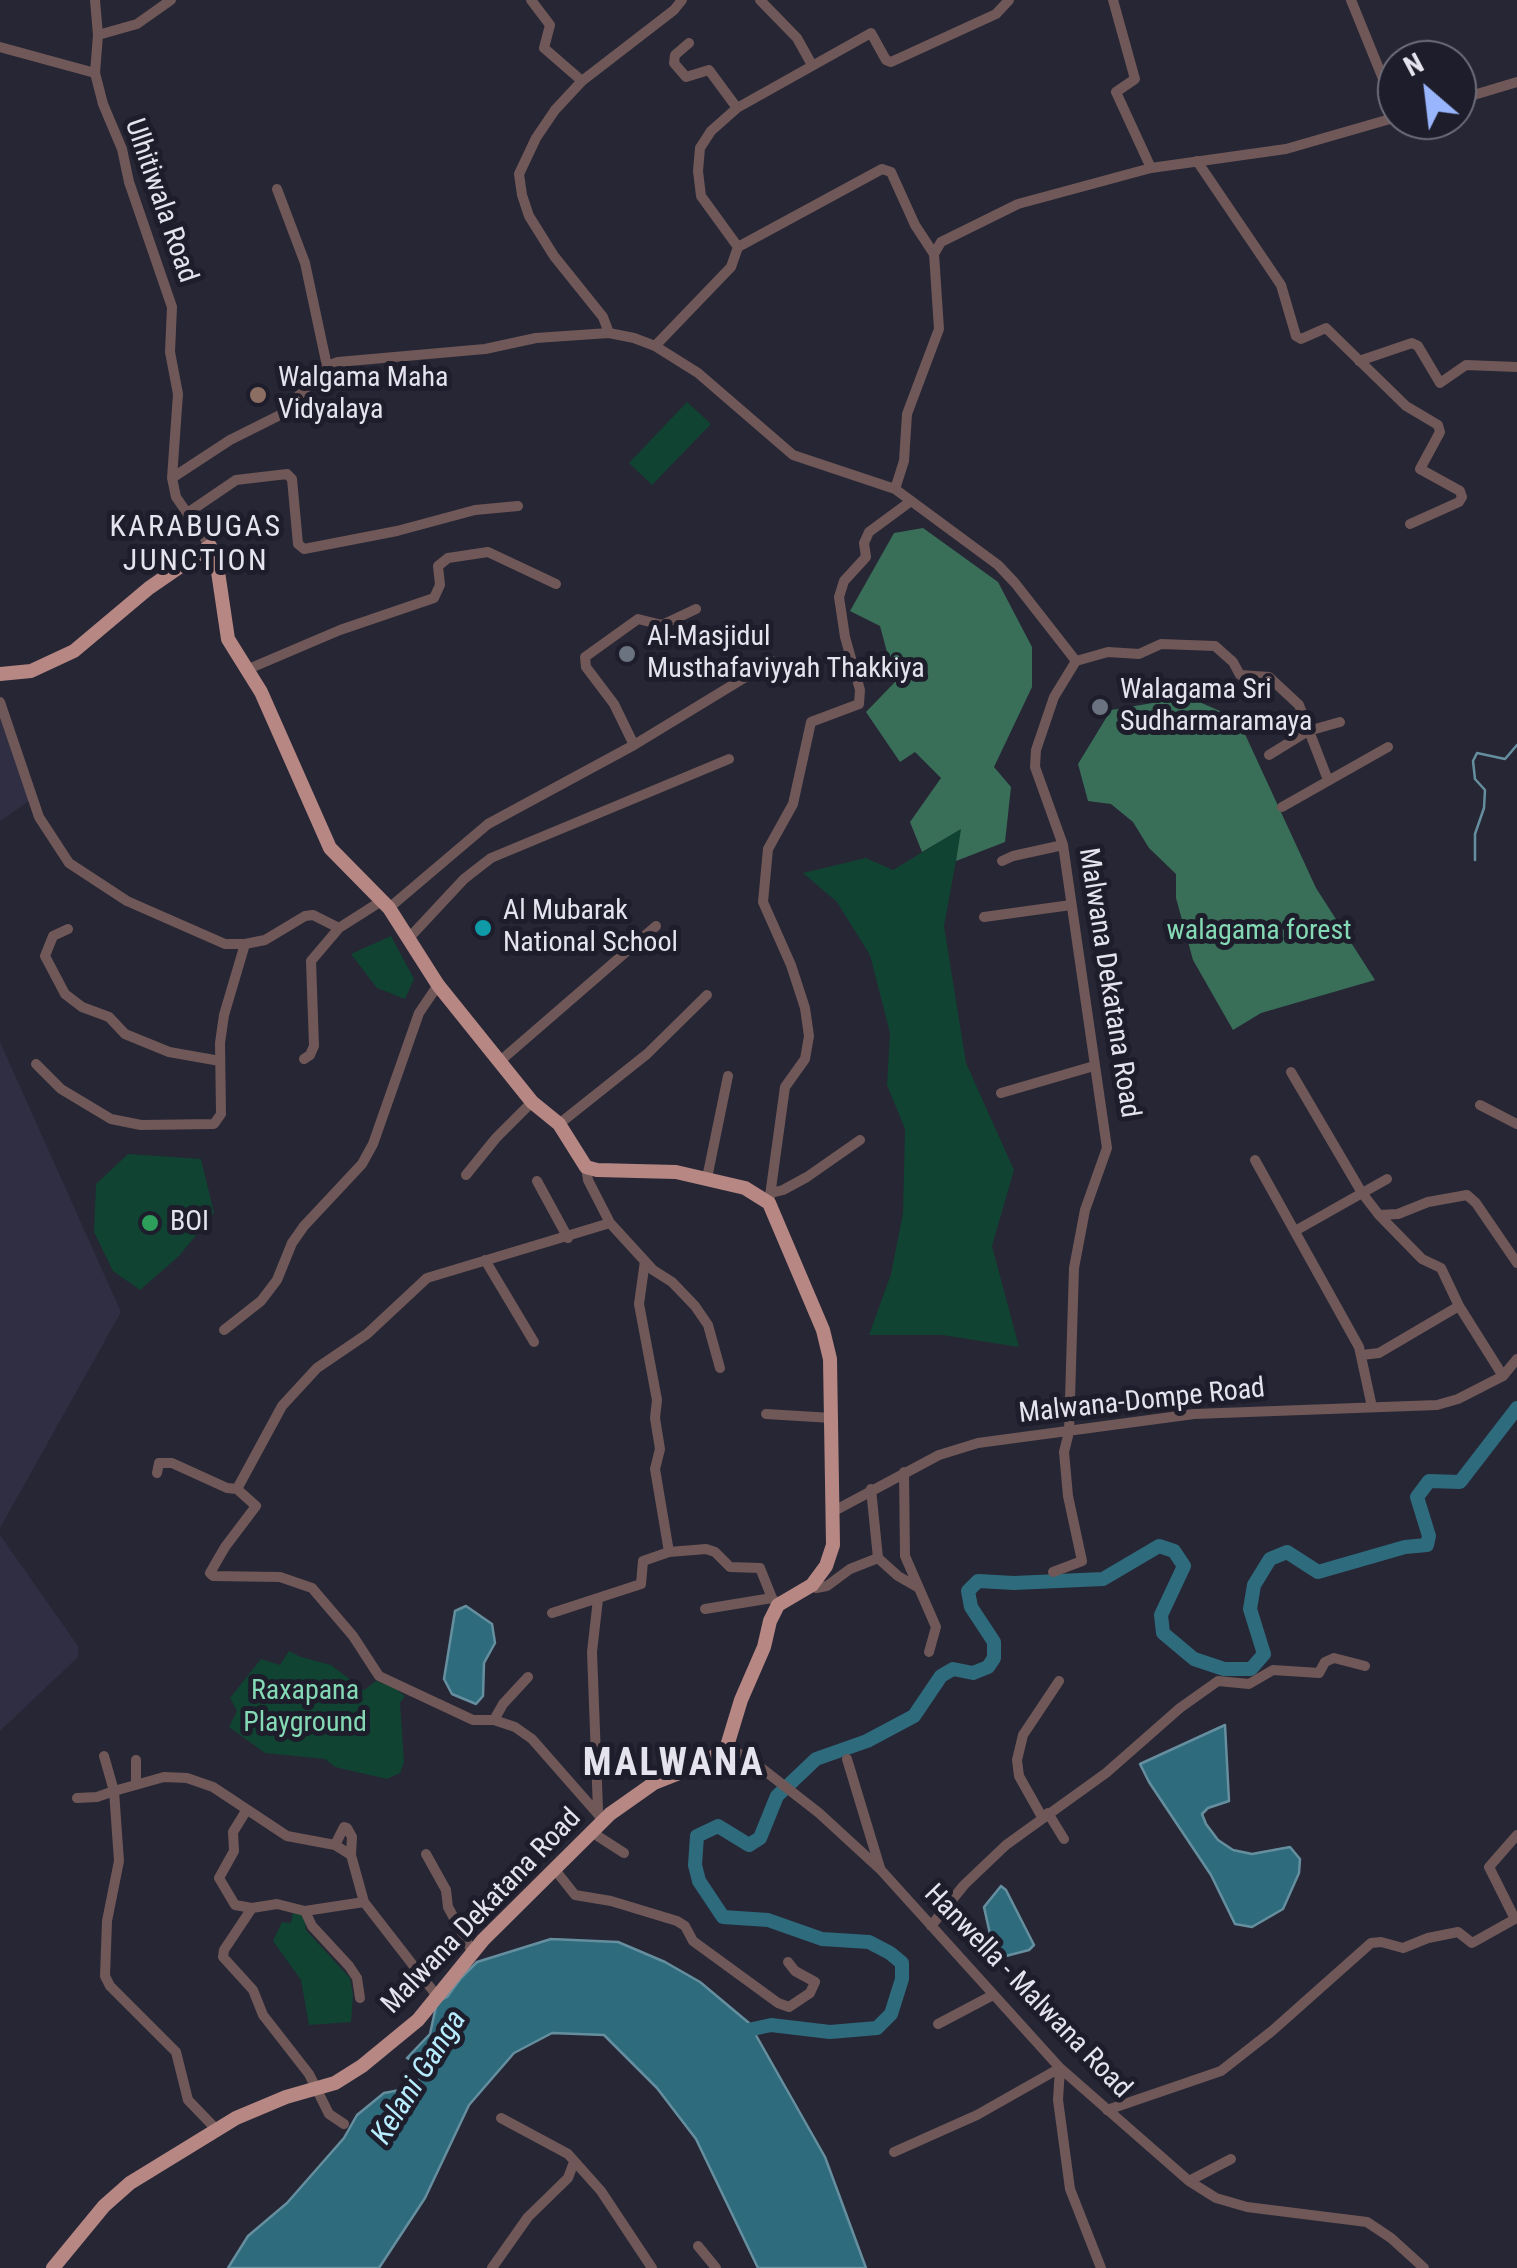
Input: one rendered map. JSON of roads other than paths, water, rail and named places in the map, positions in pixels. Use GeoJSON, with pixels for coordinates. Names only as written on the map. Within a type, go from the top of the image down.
{"type":"FeatureCollection","features":[{"type":"Feature","properties":{"kind":"main road"},"geometry":{"type":"LineString","coordinates":[[0,674],[31,672],[74,651],[149,588],[210,546],[218,565],[224,628],[291,754],[330,848],[386,904],[438,985],[532,1102],[559,1124],[586,1166],[597,1170],[676,1172],[770,1198],[823,1330],[830,1360],[833,1545],[826,1566],[812,1585],[775,1601],[726,1746]]}},
{"type":"Feature","properties":{"kind":"main road","name":"Malwana Dekatana Road"},"geometry":{"type":"LineString","coordinates":[[53,2268],[118,2192],[252,2110],[318,2089],[362,2066],[418,2020],[473,1953],[556,1871],[598,1822],[654,1783],[707,1762],[726,1746]]}},
{"type":"Feature","properties":{"kind":"street","name":"Ulhitiwala Road"},"geometry":{"type":"LineString","coordinates":[[95,0],[95,72],[172,308],[170,352],[178,394],[172,478]]}},
{"type":"Feature","properties":{"kind":"street"},"geometry":{"type":"LineString","coordinates":[[98,34],[137,24],[171,0]]}},
{"type":"Feature","properties":{"kind":"street"},"geometry":{"type":"LineString","coordinates":[[530,0],[550,25],[544,48],[582,81]]}},
{"type":"Feature","properties":{"kind":"street"},"geometry":{"type":"LineString","coordinates":[[608,333],[603,318],[554,256],[530,216],[519,174],[536,138],[582,81],[682,0]]}},
{"type":"Feature","properties":{"kind":"street"},"geometry":{"type":"LineString","coordinates":[[760,0],[797,38],[812,64]]}},
{"type":"Feature","properties":{"kind":"street"},"geometry":{"type":"LineString","coordinates":[[738,247],[701,196],[698,171],[700,148],[737,108],[871,33],[891,62],[996,14],[1008,0]]}},
{"type":"Feature","properties":{"kind":"street"},"geometry":{"type":"LineString","coordinates":[[1113,0],[1135,79],[1116,92],[1150,168]]}},
{"type":"Feature","properties":{"kind":"street"},"geometry":{"type":"LineString","coordinates":[[1351,0],[1377,65]]}},
{"type":"Feature","properties":{"kind":"street"},"geometry":{"type":"LineString","coordinates":[[690,43],[675,56],[674,63],[686,77],[710,70],[737,108]]}},
{"type":"Feature","properties":{"kind":"street"},"geometry":{"type":"LineString","coordinates":[[0,47],[95,72]]}},
{"type":"Feature","properties":{"kind":"street"},"geometry":{"type":"LineString","coordinates":[[1477,94],[1517,82]]}},
{"type":"Feature","properties":{"kind":"street"},"geometry":{"type":"LineString","coordinates":[[934,254],[941,242],[956,232],[1018,204],[1150,168],[1286,149],[1377,121]]}},
{"type":"Feature","properties":{"kind":"street"},"geometry":{"type":"LineString","coordinates":[[1197,161],[1282,285],[1296,336],[1301,338],[1326,328],[1406,406],[1438,425],[1440,432],[1420,470],[1460,491],[1459,502],[1410,524]]}},
{"type":"Feature","properties":{"kind":"street"},"geometry":{"type":"LineString","coordinates":[[655,346],[731,266],[738,247],[882,169],[891,172],[915,225],[934,254],[939,328],[907,414],[904,461],[895,488]]}},
{"type":"Feature","properties":{"kind":"street"},"geometry":{"type":"LineString","coordinates":[[277,188],[302,252],[327,366]]}},
{"type":"Feature","properties":{"kind":"street"},"geometry":{"type":"LineString","coordinates":[[210,546],[176,497],[172,478],[230,440],[280,415],[327,366],[485,349],[536,338],[608,333],[634,338],[655,346],[698,373],[793,455],[895,488],[998,565],[1076,661],[1108,652],[1139,654],[1161,644],[1215,646],[1233,662],[1240,675],[1268,677],[1299,705],[1328,780]]}},
{"type":"Feature","properties":{"kind":"street"},"geometry":{"type":"LineString","coordinates":[[1358,361],[1412,344],[1418,346],[1440,383],[1466,365],[1517,367]]}},
{"type":"Feature","properties":{"kind":"street"},"geometry":{"type":"LineString","coordinates":[[189,512],[236,480],[286,474],[292,479],[298,544],[304,549],[397,531],[475,510],[518,506]]}},
{"type":"Feature","properties":{"kind":"street"},"geometry":{"type":"LineString","coordinates":[[770,1198],[784,1086],[805,1059],[809,1036],[792,964],[763,902],[768,849],[794,804],[811,722],[858,704],[860,690],[839,598],[844,581],[866,557],[864,543],[869,532],[910,501]]}},
{"type":"Feature","properties":{"kind":"street"},"geometry":{"type":"LineString","coordinates":[[246,670],[340,630],[434,598],[440,585],[438,566],[448,558],[488,552],[556,584]]}},
{"type":"Feature","properties":{"kind":"street"},"geometry":{"type":"LineString","coordinates":[[634,745],[614,704],[586,667],[585,658],[638,619],[662,625],[696,610]]}},
{"type":"Feature","properties":{"kind":"street","name":"Malwana Dekatana Road"},"geometry":{"type":"LineString","coordinates":[[1053,1572],[1082,1561],[1068,1496],[1064,1452],[1070,1432],[1074,1268],[1085,1210],[1107,1148],[1063,845],[1038,778],[1036,750],[1054,696],[1076,661]]}},
{"type":"Feature","properties":{"kind":"street"},"geometry":{"type":"LineString","coordinates":[[304,1059],[314,1046],[311,961],[339,928],[386,904],[488,824],[634,745],[772,662]]}},
{"type":"Feature","properties":{"kind":"street"},"geometry":{"type":"LineString","coordinates":[[0,702],[38,818],[69,862],[127,902],[225,944],[265,940],[313,915],[339,928]]}},
{"type":"Feature","properties":{"kind":"street"},"geometry":{"type":"LineString","coordinates":[[1270,754],[1308,731],[1340,722]]}},
{"type":"Feature","properties":{"kind":"street"},"geometry":{"type":"LineString","coordinates":[[1282,807],[1388,747]]}},
{"type":"Feature","properties":{"kind":"street"},"geometry":{"type":"LineString","coordinates":[[409,938],[464,879],[490,858],[729,760]]}},
{"type":"Feature","properties":{"kind":"street"},"geometry":{"type":"LineString","coordinates":[[1002,861],[1063,845]]}},
{"type":"Feature","properties":{"kind":"street"},"geometry":{"type":"LineString","coordinates":[[984,917],[1071,905]]}},
{"type":"Feature","properties":{"kind":"street"},"geometry":{"type":"LineString","coordinates":[[499,1062],[656,926]]}},
{"type":"Feature","properties":{"kind":"street"},"geometry":{"type":"LineString","coordinates":[[68,929],[53,936],[45,956],[65,994],[82,1007],[109,1017],[126,1034],[169,1052],[220,1060]]}},
{"type":"Feature","properties":{"kind":"street"},"geometry":{"type":"LineString","coordinates":[[36,1064],[61,1089],[111,1119],[141,1125],[214,1124],[221,1114],[224,1015],[245,944]]}},
{"type":"Feature","properties":{"kind":"street"},"geometry":{"type":"LineString","coordinates":[[224,1330],[261,1302],[277,1280],[292,1243],[304,1226],[362,1164],[374,1144],[419,1012],[438,985]]}},
{"type":"Feature","properties":{"kind":"street"},"geometry":{"type":"LineString","coordinates":[[559,1124],[647,1054],[707,995]]}},
{"type":"Feature","properties":{"kind":"street"},"geometry":{"type":"LineString","coordinates":[[1001,1092],[1094,1066]]}},
{"type":"Feature","properties":{"kind":"street"},"geometry":{"type":"LineString","coordinates":[[1291,1072],[1362,1193],[1422,1260],[1441,1268],[1459,1306],[1503,1376]]}},
{"type":"Feature","properties":{"kind":"street"},"geometry":{"type":"LineString","coordinates":[[707,1178],[728,1076]]}},
{"type":"Feature","properties":{"kind":"street"},"geometry":{"type":"LineString","coordinates":[[466,1175],[532,1102]]}},
{"type":"Feature","properties":{"kind":"street"},"geometry":{"type":"LineString","coordinates":[[1480,1105],[1517,1124]]}},
{"type":"Feature","properties":{"kind":"street"},"geometry":{"type":"LineString","coordinates":[[770,1198],[860,1140]]}},
{"type":"Feature","properties":{"kind":"street"},"geometry":{"type":"LineString","coordinates":[[1254,1160],[1362,1355],[1372,1407]]}},
{"type":"Feature","properties":{"kind":"street"},"geometry":{"type":"LineString","coordinates":[[586,1166],[588,1180],[610,1223],[645,1262],[695,1306],[708,1325],[720,1368]]}},
{"type":"Feature","properties":{"kind":"street"},"geometry":{"type":"LineString","coordinates":[[1296,1231],[1387,1179]]}},
{"type":"Feature","properties":{"kind":"street"},"geometry":{"type":"LineString","coordinates":[[536,1181],[568,1238]]}},
{"type":"Feature","properties":{"kind":"street"},"geometry":{"type":"LineString","coordinates":[[1379,1216],[1467,1195],[1517,1262]]}},
{"type":"Feature","properties":{"kind":"street"},"geometry":{"type":"LineString","coordinates":[[236,1488],[282,1406],[317,1368],[367,1334],[427,1278],[610,1223]]}},
{"type":"Feature","properties":{"kind":"street"},"geometry":{"type":"LineString","coordinates":[[484,1260],[534,1342]]}},
{"type":"Feature","properties":{"kind":"street"},"geometry":{"type":"LineString","coordinates":[[645,1262],[639,1304],[657,1400],[655,1418],[660,1449],[655,1469],[669,1552]]}},
{"type":"Feature","properties":{"kind":"street"},"geometry":{"type":"LineString","coordinates":[[1362,1355],[1378,1353],[1459,1306]]}},
{"type":"Feature","properties":{"kind":"street","name":"Malwana-Dompe Road"},"geometry":{"type":"LineString","coordinates":[[834,1511],[939,1455],[978,1444],[1194,1414],[1436,1405],[1458,1399],[1503,1376],[1517,1359]]}},
{"type":"Feature","properties":{"kind":"street"},"geometry":{"type":"LineString","coordinates":[[766,1414],[832,1418]]}},
{"type":"Feature","properties":{"kind":"street"},"geometry":{"type":"LineString","coordinates":[[157,1473],[160,1463],[172,1463],[227,1488],[236,1488],[254,1501],[255,1511],[225,1547],[210,1572],[214,1576],[280,1578],[303,1582],[312,1588],[353,1636],[379,1676],[472,1720],[494,1720],[516,1727],[532,1739],[624,1853]]}},
{"type":"Feature","properties":{"kind":"street"},"geometry":{"type":"LineString","coordinates":[[904,1472],[906,1556],[936,1627],[929,1652]]}},
{"type":"Feature","properties":{"kind":"street"},"geometry":{"type":"LineString","coordinates":[[872,1489],[878,1558],[919,1588]]}},
{"type":"Feature","properties":{"kind":"street"},"geometry":{"type":"LineString","coordinates":[[552,1613],[641,1584],[643,1561],[669,1552],[706,1549],[730,1567],[760,1568],[775,1601],[705,1609]]}},
{"type":"Feature","properties":{"kind":"street"},"geometry":{"type":"LineString","coordinates":[[812,1585],[827,1586],[850,1569],[878,1558]]}},
{"type":"Feature","properties":{"kind":"street"},"geometry":{"type":"LineString","coordinates":[[598,1599],[592,1652],[598,1822]]}},
{"type":"Feature","properties":{"kind":"street"},"geometry":{"type":"LineString","coordinates":[[932,1926],[964,1884],[1045,1815],[1106,1773],[1180,1708],[1218,1681],[1249,1684],[1273,1670],[1319,1673],[1325,1662],[1334,1658],[1365,1666]]}},
{"type":"Feature","properties":{"kind":"street"},"geometry":{"type":"LineString","coordinates":[[494,1720],[528,1677]]}},
{"type":"Feature","properties":{"kind":"street"},"geometry":{"type":"LineString","coordinates":[[1059,1680],[1023,1735],[1017,1760],[1020,1776],[1064,1839]]}},
{"type":"Feature","properties":{"kind":"street","name":"Hanwella - Malwana Road"},"geometry":{"type":"LineString","coordinates":[[726,1746],[794,1796],[880,1870],[1060,2068],[1188,2181],[1216,2198],[1248,2207],[1366,2222],[1424,2268]]}},
{"type":"Feature","properties":{"kind":"street"},"geometry":{"type":"LineString","coordinates":[[104,1756],[114,1791],[119,1861],[106,1921],[105,1976],[110,1986],[176,2052],[188,2100],[216,2129]]}},
{"type":"Feature","properties":{"kind":"street"},"geometry":{"type":"LineString","coordinates":[[847,1759],[880,1870]]}},
{"type":"Feature","properties":{"kind":"street"},"geometry":{"type":"LineString","coordinates":[[136,1760],[136,1783]]}},
{"type":"Feature","properties":{"kind":"street"},"geometry":{"type":"LineString","coordinates":[[76,1798],[97,1797],[164,1777],[187,1778],[213,1788],[286,1836],[335,1845],[351,1855]]}},
{"type":"Feature","properties":{"kind":"street"},"geometry":{"type":"LineString","coordinates":[[246,1811],[233,1832],[234,1851],[218,1878],[235,1905],[252,1908],[277,1904],[305,1912],[364,1902]]}},
{"type":"Feature","properties":{"kind":"street"},"geometry":{"type":"LineString","coordinates":[[335,1845],[344,1827],[348,1828],[364,1902],[438,1996]]}},
{"type":"Feature","properties":{"kind":"street"},"geometry":{"type":"LineString","coordinates":[[1107,2110],[1221,2071],[1370,1943],[1403,1948],[1458,1932],[1472,1943],[1515,1920],[1489,1867],[1517,1836]]}},
{"type":"Feature","properties":{"kind":"street"},"geometry":{"type":"LineString","coordinates":[[426,1854],[473,1953]]}},
{"type":"Feature","properties":{"kind":"street"},"geometry":{"type":"LineString","coordinates":[[556,1871],[575,1895],[611,1901],[685,1926],[693,1941],[789,2007],[810,1993],[815,1982],[795,1971],[788,1962]]}},
{"type":"Feature","properties":{"kind":"street"},"geometry":{"type":"LineString","coordinates":[[252,1908],[223,1957],[253,1990],[263,2015],[318,2089],[329,2114],[344,2124]]}},
{"type":"Feature","properties":{"kind":"street"},"geometry":{"type":"LineString","coordinates":[[305,1912],[312,1926],[357,1978],[360,1998]]}},
{"type":"Feature","properties":{"kind":"street"},"geometry":{"type":"LineString","coordinates":[[938,2024],[993,1995]]}},
{"type":"Feature","properties":{"kind":"street"},"geometry":{"type":"LineString","coordinates":[[894,2152],[977,2115],[1060,2068]]}},
{"type":"Feature","properties":{"kind":"street"},"geometry":{"type":"LineString","coordinates":[[1060,2068],[1058,2100],[1070,2189],[1102,2268]]}},
{"type":"Feature","properties":{"kind":"street"},"geometry":{"type":"LineString","coordinates":[[502,2118],[568,2154],[601,2191],[652,2268]]}},
{"type":"Feature","properties":{"kind":"street"},"geometry":{"type":"LineString","coordinates":[[1188,2181],[1231,2160]]}},
{"type":"Feature","properties":{"kind":"street"},"geometry":{"type":"LineString","coordinates":[[492,2268],[528,2218],[568,2178],[574,2162]]}},
{"type":"Feature","properties":{"kind":"street"},"geometry":{"type":"LineString","coordinates":[[698,2246],[716,2268]]}},
{"type":"Feature","properties":{"kind":"water"},"geometry":{"type":"Polygon","coordinates":[[[466,1606],[492,1624],[495,1643],[484,1663],[483,1696],[476,1704],[452,1694],[444,1679],[455,1611],[466,1606]]]}},
{"type":"Feature","properties":{"kind":"water"},"geometry":{"type":"Polygon","coordinates":[[[1225,1725],[1229,1801],[1202,1814],[1206,1824],[1218,1840],[1233,1850],[1252,1854],[1290,1847],[1300,1859],[1299,1873],[1283,1909],[1252,1927],[1235,1924],[1211,1875],[1140,1764],[1225,1725]]]}},
{"type":"Feature","properties":{"kind":"water"},"geometry":{"type":"Polygon","coordinates":[[[1001,1886],[1034,1945],[1002,1957],[995,1951],[999,1940],[990,1934],[984,1907],[1001,1886]]]}},
{"type":"Feature","properties":{"kind":"water","name":"Kelani Ganga"},"geometry":{"type":"Polygon","coordinates":[[[551,1939],[618,1942],[700,1982],[749,2023],[825,2157],[866,2268],[758,2268],[696,2139],[657,2088],[604,2035],[552,2033],[514,2053],[469,2105],[425,2198],[379,2268],[228,2268],[248,2236],[287,2203],[344,2138],[357,2115],[384,2093],[416,2087],[423,2070],[407,2058],[430,2034],[437,2002],[447,1997],[477,1962],[551,1939]]]}},
{"type":"Feature","properties":{"kind":"waterway"},"geometry":{"type":"LineString","coordinates":[[1475,860],[1475,834],[1484,808],[1485,790],[1475,779],[1473,761],[1477,753],[1505,759],[1517,745]]}},
{"type":"Feature","properties":{"kind":"waterway"},"geometry":{"type":"LineString","coordinates":[[735,2033],[771,2025],[830,2032],[877,2028],[891,2014],[902,1979],[902,1963],[869,1942],[822,1939],[768,1920],[723,1917],[699,1881],[695,1865],[697,1836],[718,1826],[749,1845],[760,1838],[777,1796],[816,1759],[867,1741],[914,1716],[941,1676],[953,1669],[973,1673],[988,1667],[994,1658],[994,1642],[971,1607],[968,1591],[978,1581],[1103,1579],[1159,1546],[1174,1551],[1184,1566],[1161,1615],[1163,1633],[1194,1659],[1224,1669],[1251,1669],[1264,1654],[1250,1609],[1254,1585],[1270,1559],[1287,1552],[1318,1572],[1405,1547],[1427,1545],[1429,1536],[1417,1497],[1429,1481],[1460,1482],[1517,1408]]}},
{"type":"Feature","properties":{"kind":"place","name":"Walgama Maha Vidyalaya"},"geometry":{"type":"Point","coordinates":[258,395]}},
{"type":"Feature","properties":{"kind":"place","name":"Al-Masjidul Musthafaviyyah Thakkiya"},"geometry":{"type":"Point","coordinates":[627,654]}},
{"type":"Feature","properties":{"kind":"place","name":"Walagama Sri Sudharmaramaya"},"geometry":{"type":"Point","coordinates":[1100,707]}},
{"type":"Feature","properties":{"kind":"place","name":"Al Mubarak National School"},"geometry":{"type":"Point","coordinates":[483,928]}},
{"type":"Feature","properties":{"kind":"place","name":"BOI"},"geometry":{"type":"Point","coordinates":[150,1223]}},
{"type":"Feature","properties":{"kind":"district","name":"KARABUGAS JUNCTION"},"geometry":{"type":"Point","coordinates":[196,545]}},
{"type":"Feature","properties":{"kind":"district","name":"MALWANA"},"geometry":{"type":"Point","coordinates":[674,1765]}},
{"type":"Feature","properties":{"kind":"park label","name":"walagama forest"},"geometry":{"type":"Point","coordinates":[1259,932]}},
{"type":"Feature","properties":{"kind":"park label","name":"Raxapana Playground"},"geometry":{"type":"Point","coordinates":[305,1708]}}]}
